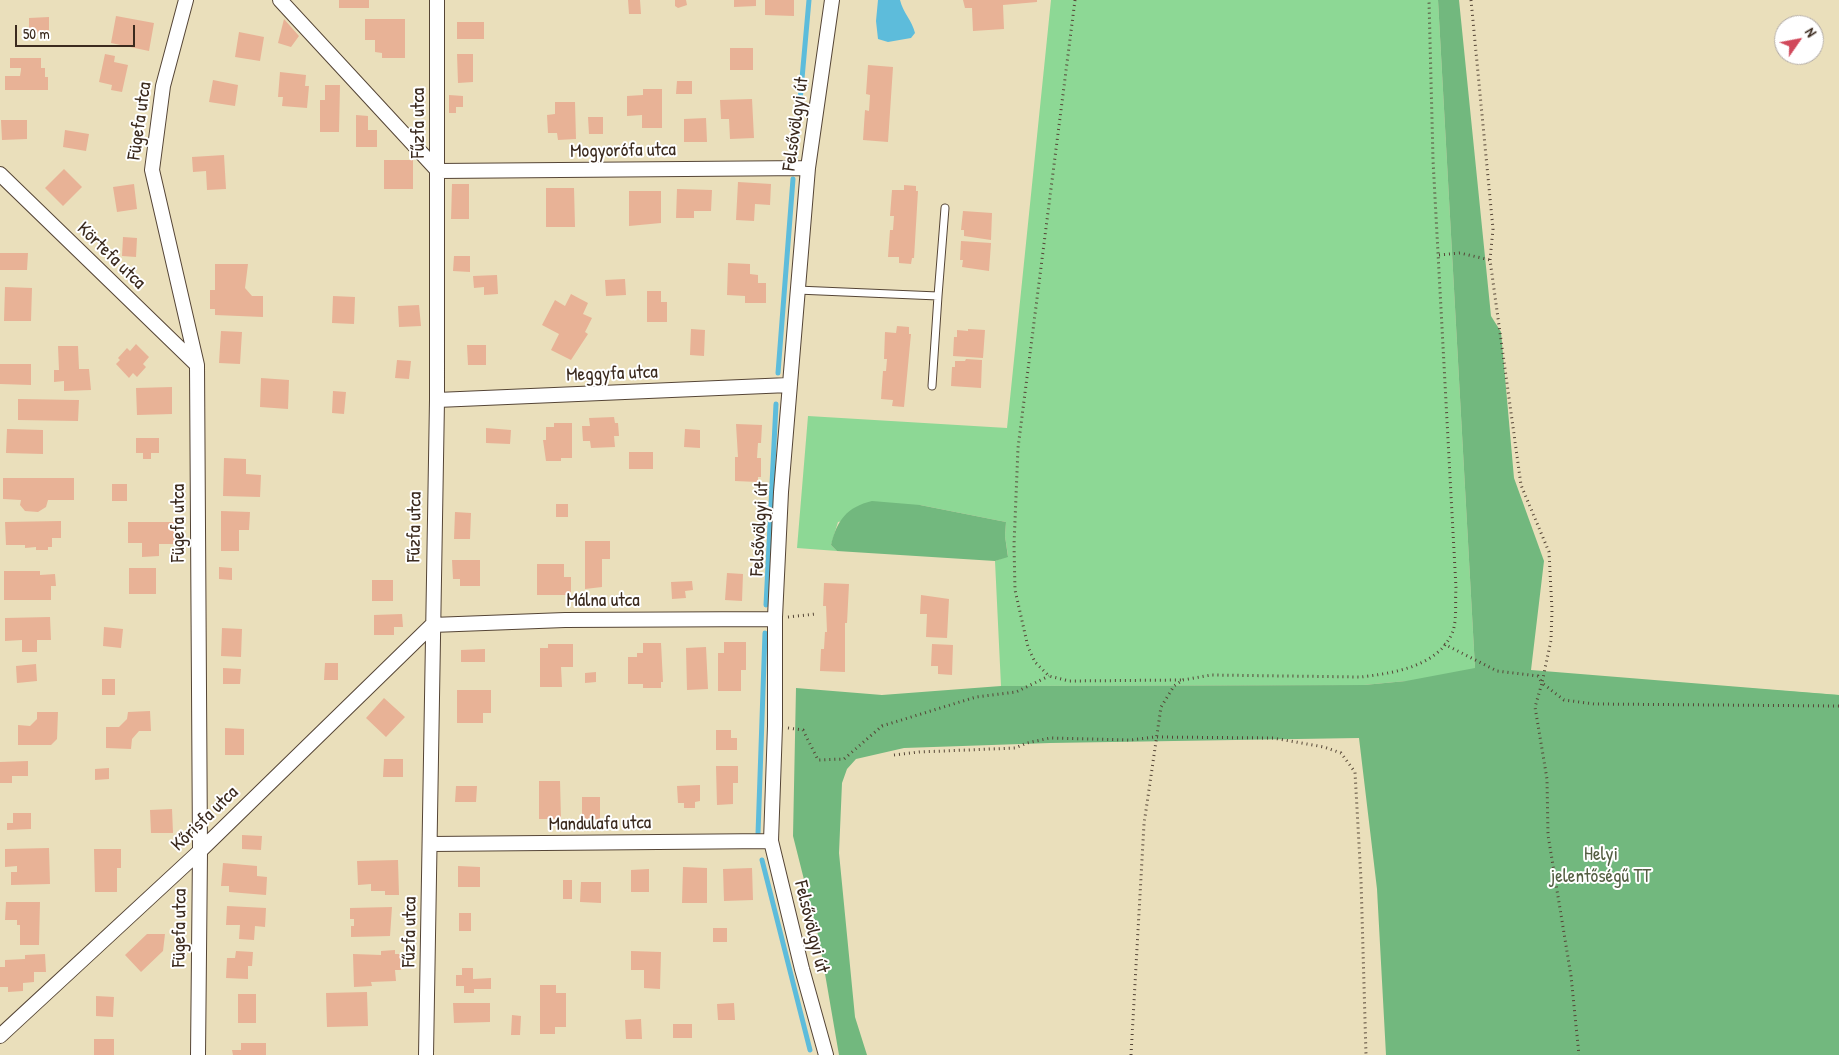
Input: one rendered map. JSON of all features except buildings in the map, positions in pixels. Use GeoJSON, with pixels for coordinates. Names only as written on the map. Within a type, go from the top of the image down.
{"type":"FeatureCollection","features":[{"type":"Feature","properties":{"kind":"street","name":"Fügefa utca"},"geometry":{"type":"LineString","coordinates":[[186,0],[163,86],[152,170],[197,365],[200,851],[198,1055]]}},
{"type":"Feature","properties":{"kind":"street"},"geometry":{"type":"LineString","coordinates":[[280,0],[438,171]]}},
{"type":"Feature","properties":{"kind":"street","name":"Fűzfa utca"},"geometry":{"type":"LineString","coordinates":[[426,1055],[437,400],[437,0]]}},
{"type":"Feature","properties":{"kind":"street","name":"Felsővölgyi út"},"geometry":{"type":"LineString","coordinates":[[826,1055],[802,969],[771,841],[775,726],[775,618],[781,492],[796,290],[808,168],[832,0]]}},
{"type":"Feature","properties":{"kind":"street","name":"Mogyorófa utca"},"geometry":{"type":"LineString","coordinates":[[438,171],[808,168]]}},
{"type":"Feature","properties":{"kind":"street","name":"Körtefa utca"},"geometry":{"type":"LineString","coordinates":[[0,174],[197,365]]}},
{"type":"Feature","properties":{"kind":"street","name":"Meggyfa utca"},"geometry":{"type":"LineString","coordinates":[[437,400],[790,385]]}},
{"type":"Feature","properties":{"kind":"street","name":"Málna utca"},"geometry":{"type":"LineString","coordinates":[[432,625],[565,620],[775,618]]}},
{"type":"Feature","properties":{"kind":"street","name":"Kőrisfa utca"},"geometry":{"type":"LineString","coordinates":[[0,1036],[200,851],[432,625]]}},
{"type":"Feature","properties":{"kind":"street","name":"Mandulafa utca"},"geometry":{"type":"LineString","coordinates":[[431,844],[771,841]]}},
{"type":"Feature","properties":{"kind":"lane"},"geometry":{"type":"LineString","coordinates":[[932,386],[945,208]]}},
{"type":"Feature","properties":{"kind":"lane"},"geometry":{"type":"LineString","coordinates":[[796,290],[938,296]]}},
{"type":"Feature","properties":{"kind":"path"},"geometry":{"type":"LineString","coordinates":[[1075,0],[1018,448],[1014,545],[1016,590],[1028,646],[1035,662],[1049,676],[1069,681],[1183,680],[1211,675],[1361,676],[1386,674],[1414,667],[1444,644],[1453,630],[1456,588],[1433,160],[1429,0]]}},
{"type":"Feature","properties":{"kind":"path"},"geometry":{"type":"LineString","coordinates":[[1472,0],[1492,229],[1490,260],[1521,485],[1549,552],[1552,610],[1551,640],[1535,707],[1547,779],[1548,835],[1571,976],[1579,1055]]}},
{"type":"Feature","properties":{"kind":"path"},"geometry":{"type":"LineString","coordinates":[[1439,255],[1460,253],[1490,260]]}},
{"type":"Feature","properties":{"kind":"path"},"geometry":{"type":"LineString","coordinates":[[775,618],[816,614]]}},
{"type":"Feature","properties":{"kind":"path"},"geometry":{"type":"LineString","coordinates":[[1444,644],[1497,671],[1538,676],[1542,683],[1564,700],[1594,704],[1839,706]]}},
{"type":"Feature","properties":{"kind":"path"},"geometry":{"type":"LineString","coordinates":[[775,726],[803,730],[818,760],[844,759],[882,726],[976,697],[1016,692],[1049,676]]}},
{"type":"Feature","properties":{"kind":"path"},"geometry":{"type":"LineString","coordinates":[[1131,1055],[1144,824],[1155,736],[1161,707],[1174,686],[1183,680]]}},
{"type":"Feature","properties":{"kind":"path"},"geometry":{"type":"LineString","coordinates":[[894,755],[919,752],[1015,748],[1027,743],[1050,738],[1130,740],[1155,736],[1273,738],[1324,746],[1341,753],[1355,772],[1361,880],[1366,1055]]}},
{"type":"Feature","properties":{"kind":"green space"},"geometry":{"type":"Polygon","coordinates":[[[1051,0],[1438,0],[1475,668],[1839,695],[1839,1055],[1406,681],[1364,685],[1001,686],[995,561],[1008,556],[1005,536],[1006,522],[920,505],[838,522],[831,545],[837,551],[797,548],[808,416],[1007,428],[1051,0]]]}},
{"type":"Feature","properties":{"kind":"green space","name":"Helyi jelentőségű TT"},"geometry":{"type":"Polygon","coordinates":[[[1438,0],[1459,0],[1491,316],[1501,332],[1514,478],[1544,561],[1531,670],[1839,695],[1839,1055],[1386,1055],[1377,889],[1359,738],[1050,743],[904,748],[856,759],[847,769],[842,783],[839,853],[855,1017],[867,1055],[839,1055],[819,939],[793,836],[796,688],[882,695],[1001,686],[1364,685],[1406,681],[1475,668],[1438,0]]]}},
{"type":"Feature","properties":{"kind":"green space"},"geometry":{"type":"Polygon","coordinates":[[[872,501],[920,505],[1006,522],[1005,536],[1008,557],[995,561],[837,551],[831,545],[836,528],[844,516],[856,507],[872,501]]]}},
{"type":"Feature","properties":{"kind":"water"},"geometry":{"type":"Polygon","coordinates":[[[878,0],[900,0],[915,33],[911,38],[888,42],[878,39],[876,21],[878,0]]]}},
{"type":"Feature","properties":{"kind":"waterway"},"geometry":{"type":"LineString","coordinates":[[795,157],[809,0]]}},
{"type":"Feature","properties":{"kind":"waterway"},"geometry":{"type":"LineString","coordinates":[[778,373],[793,179]]}},
{"type":"Feature","properties":{"kind":"waterway"},"geometry":{"type":"LineString","coordinates":[[766,605],[776,404]]}},
{"type":"Feature","properties":{"kind":"waterway"},"geometry":{"type":"LineString","coordinates":[[758,834],[765,633]]}},
{"type":"Feature","properties":{"kind":"waterway"},"geometry":{"type":"LineString","coordinates":[[762,860],[810,1050]]}}]}
